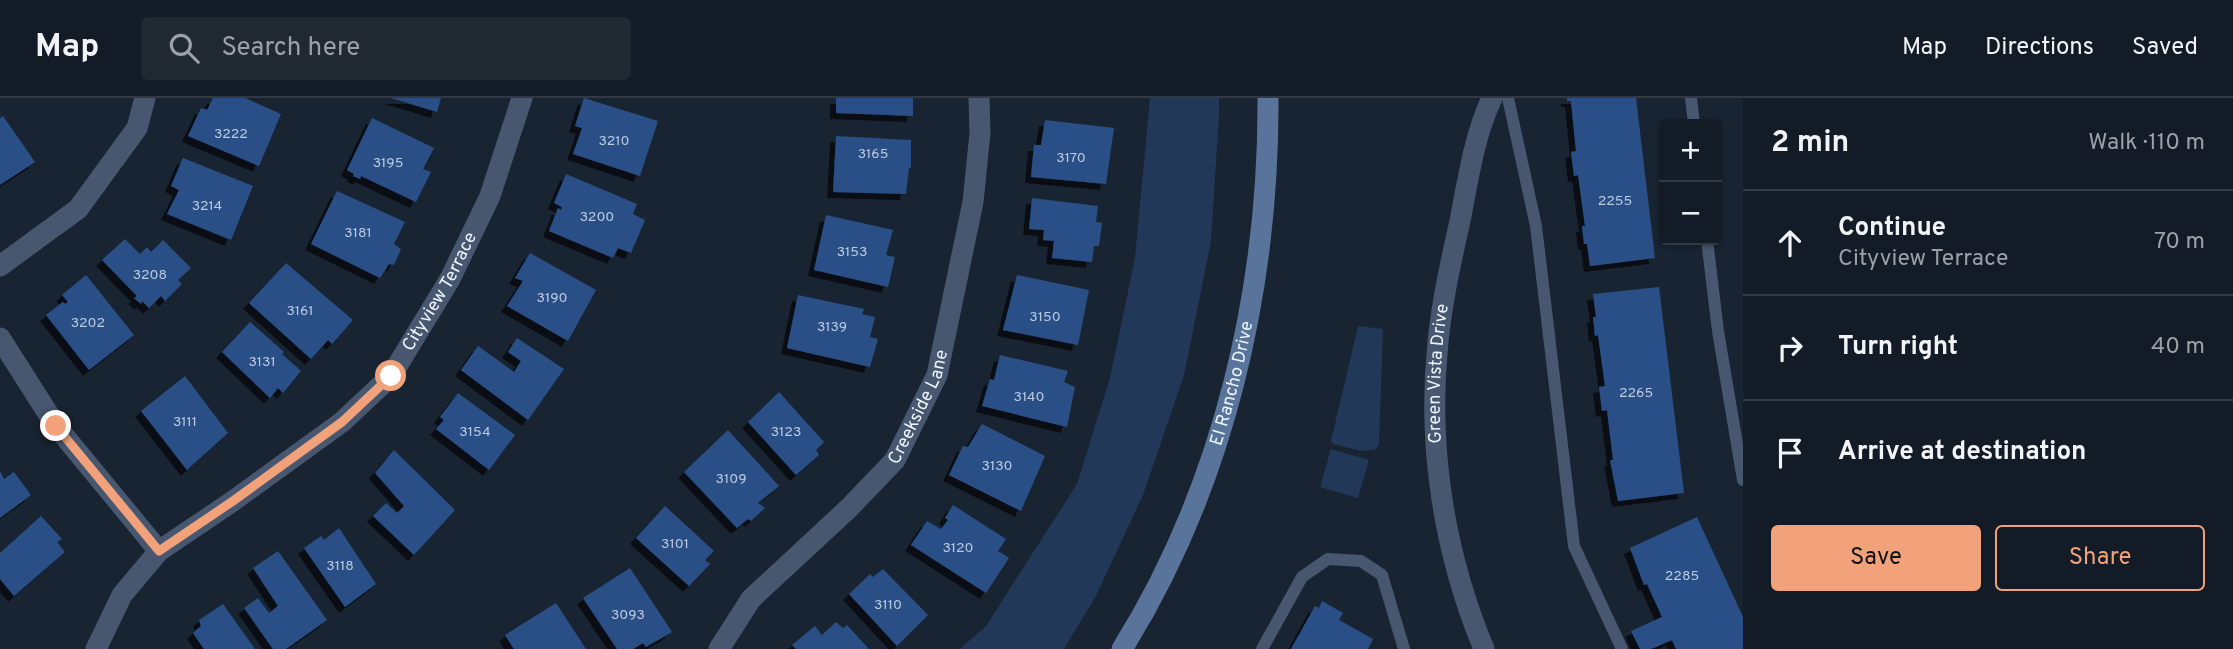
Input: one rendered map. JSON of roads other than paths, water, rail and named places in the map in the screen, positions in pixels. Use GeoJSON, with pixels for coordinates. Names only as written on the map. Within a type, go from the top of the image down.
{"type":"FeatureCollection","features":[{"type":"Feature","properties":{"kind":"main road","name":"El Rancho Drive"},"geometry":{"type":"LineString","coordinates":[[1122,649],[1171,558],[1201,485],[1227,408],[1248,321],[1261,237],[1268,142],[1268,98]]}},
{"type":"Feature","properties":{"kind":"street"},"geometry":{"type":"LineString","coordinates":[[0,266],[78,209],[137,128],[145,98]]}},
{"type":"Feature","properties":{"kind":"street","name":"Cityview Terrace"},"geometry":{"type":"LineString","coordinates":[[96,649],[122,595],[159,551],[342,422],[391,376],[450,279],[490,196],[522,98]]}},
{"type":"Feature","properties":{"kind":"street","name":"Creekside Lane"},"geometry":{"type":"LineString","coordinates":[[719,649],[751,599],[849,508],[895,460],[937,375],[973,202],[980,133],[979,98]]}},
{"type":"Feature","properties":{"kind":"street","name":"Green Vista Drive"},"geometry":{"type":"LineString","coordinates":[[1484,649],[1471,617],[1451,551],[1440,488],[1434,418],[1438,343],[1446,286],[1475,145],[1492,98]]}},
{"type":"Feature","properties":{"kind":"street"},"geometry":{"type":"LineString","coordinates":[[0,338],[56,426],[159,551]]}},
{"type":"Feature","properties":{"kind":"lane"},"geometry":{"type":"LineString","coordinates":[[1508,98],[1536,226],[1574,546],[1622,649]]}},
{"type":"Feature","properties":{"kind":"lane"},"geometry":{"type":"LineString","coordinates":[[1691,98],[1693,119]]}},
{"type":"Feature","properties":{"kind":"lane"},"geometry":{"type":"LineString","coordinates":[[1708,245],[1718,331],[1743,480]]}},
{"type":"Feature","properties":{"kind":"lane"},"geometry":{"type":"LineString","coordinates":[[1262,649],[1302,577],[1328,559],[1361,561],[1382,575],[1404,649]]}}]}
